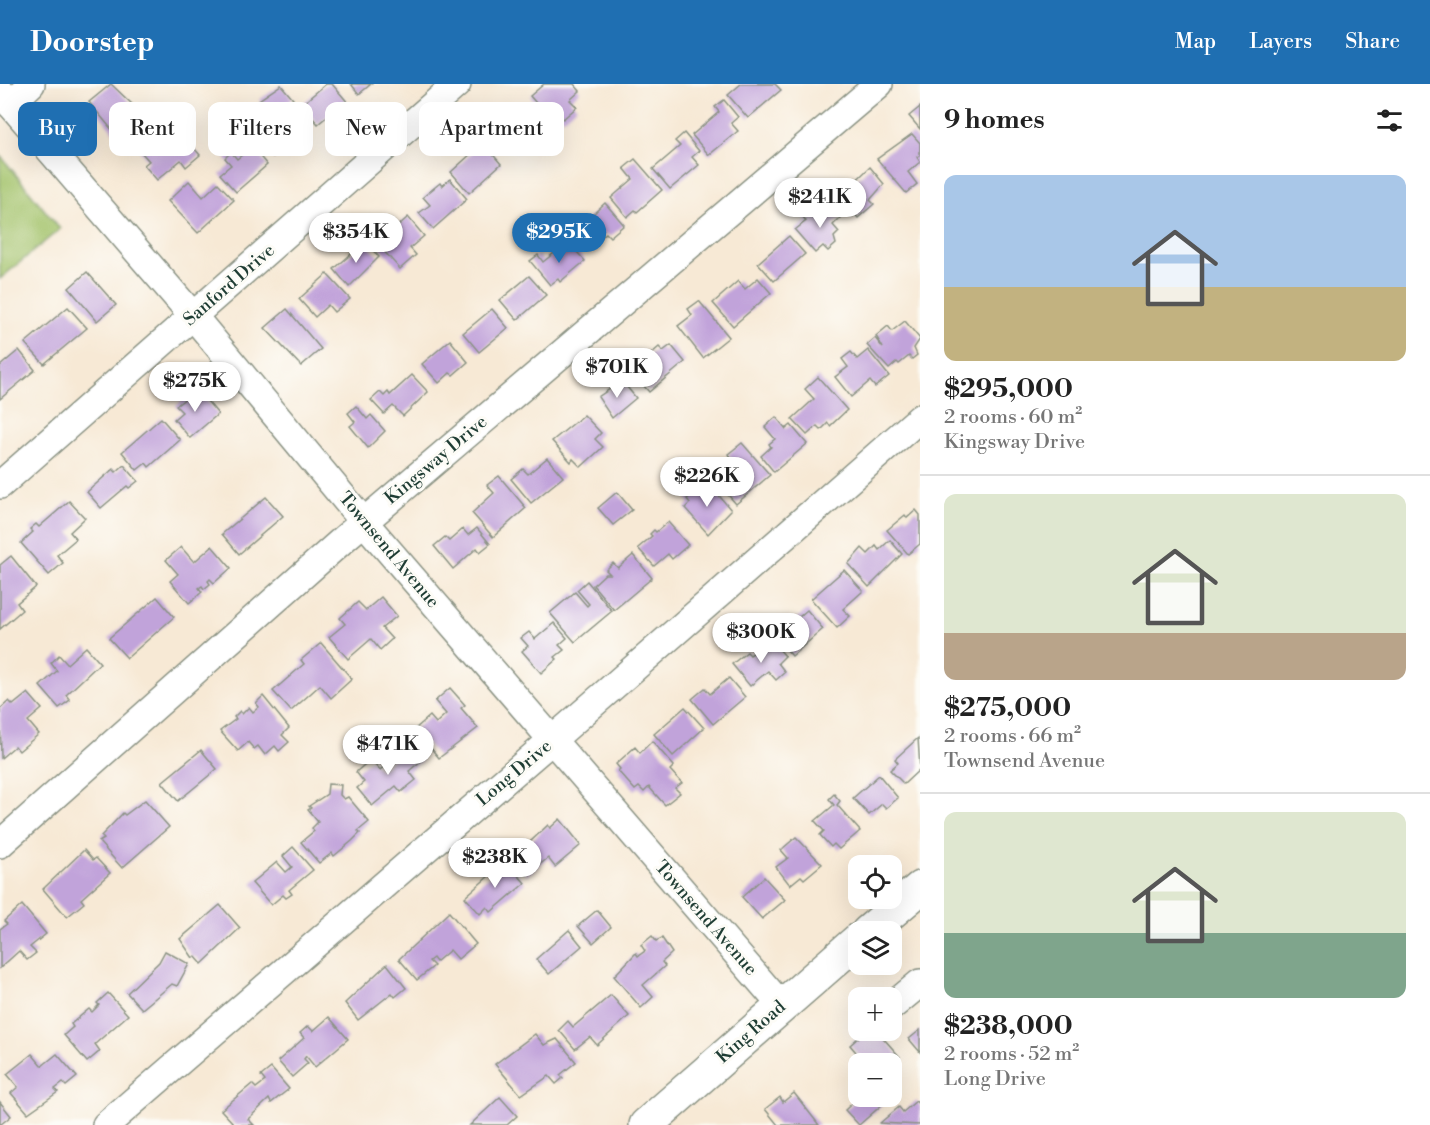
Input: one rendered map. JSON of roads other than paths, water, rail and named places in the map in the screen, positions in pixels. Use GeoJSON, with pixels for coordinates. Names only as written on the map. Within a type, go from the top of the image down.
{"type":"FeatureCollection","features":[{"type":"Feature","properties":{"kind":"main road"},"geometry":{"type":"LineString","coordinates":[[881,921],[920,888]]}},
{"type":"Feature","properties":{"kind":"main road","name":"King Road"},"geometry":{"type":"LineString","coordinates":[[646,1125],[848,948]]}},
{"type":"Feature","properties":{"kind":"street"},"geometry":{"type":"LineString","coordinates":[[5,98],[31,84]]}},
{"type":"Feature","properties":{"kind":"street","name":"Sanford Drive"},"geometry":{"type":"LineString","coordinates":[[0,485],[457,84]]}},
{"type":"Feature","properties":{"kind":"street","name":"Kingsway Drive"},"geometry":{"type":"LineString","coordinates":[[0,844],[364,522],[879,84]]}},
{"type":"Feature","properties":{"kind":"street","name":"Townsend Avenue"},"geometry":{"type":"LineString","coordinates":[[5,98],[194,317],[364,522],[781,1005]]}},
{"type":"Feature","properties":{"kind":"street","name":"Long Drive"},"geometry":{"type":"LineString","coordinates":[[106,1125],[920,418]]}},
{"type":"Feature","properties":{"kind":"street"},"geometry":{"type":"LineString","coordinates":[[902,998],[920,983]]}}]}
